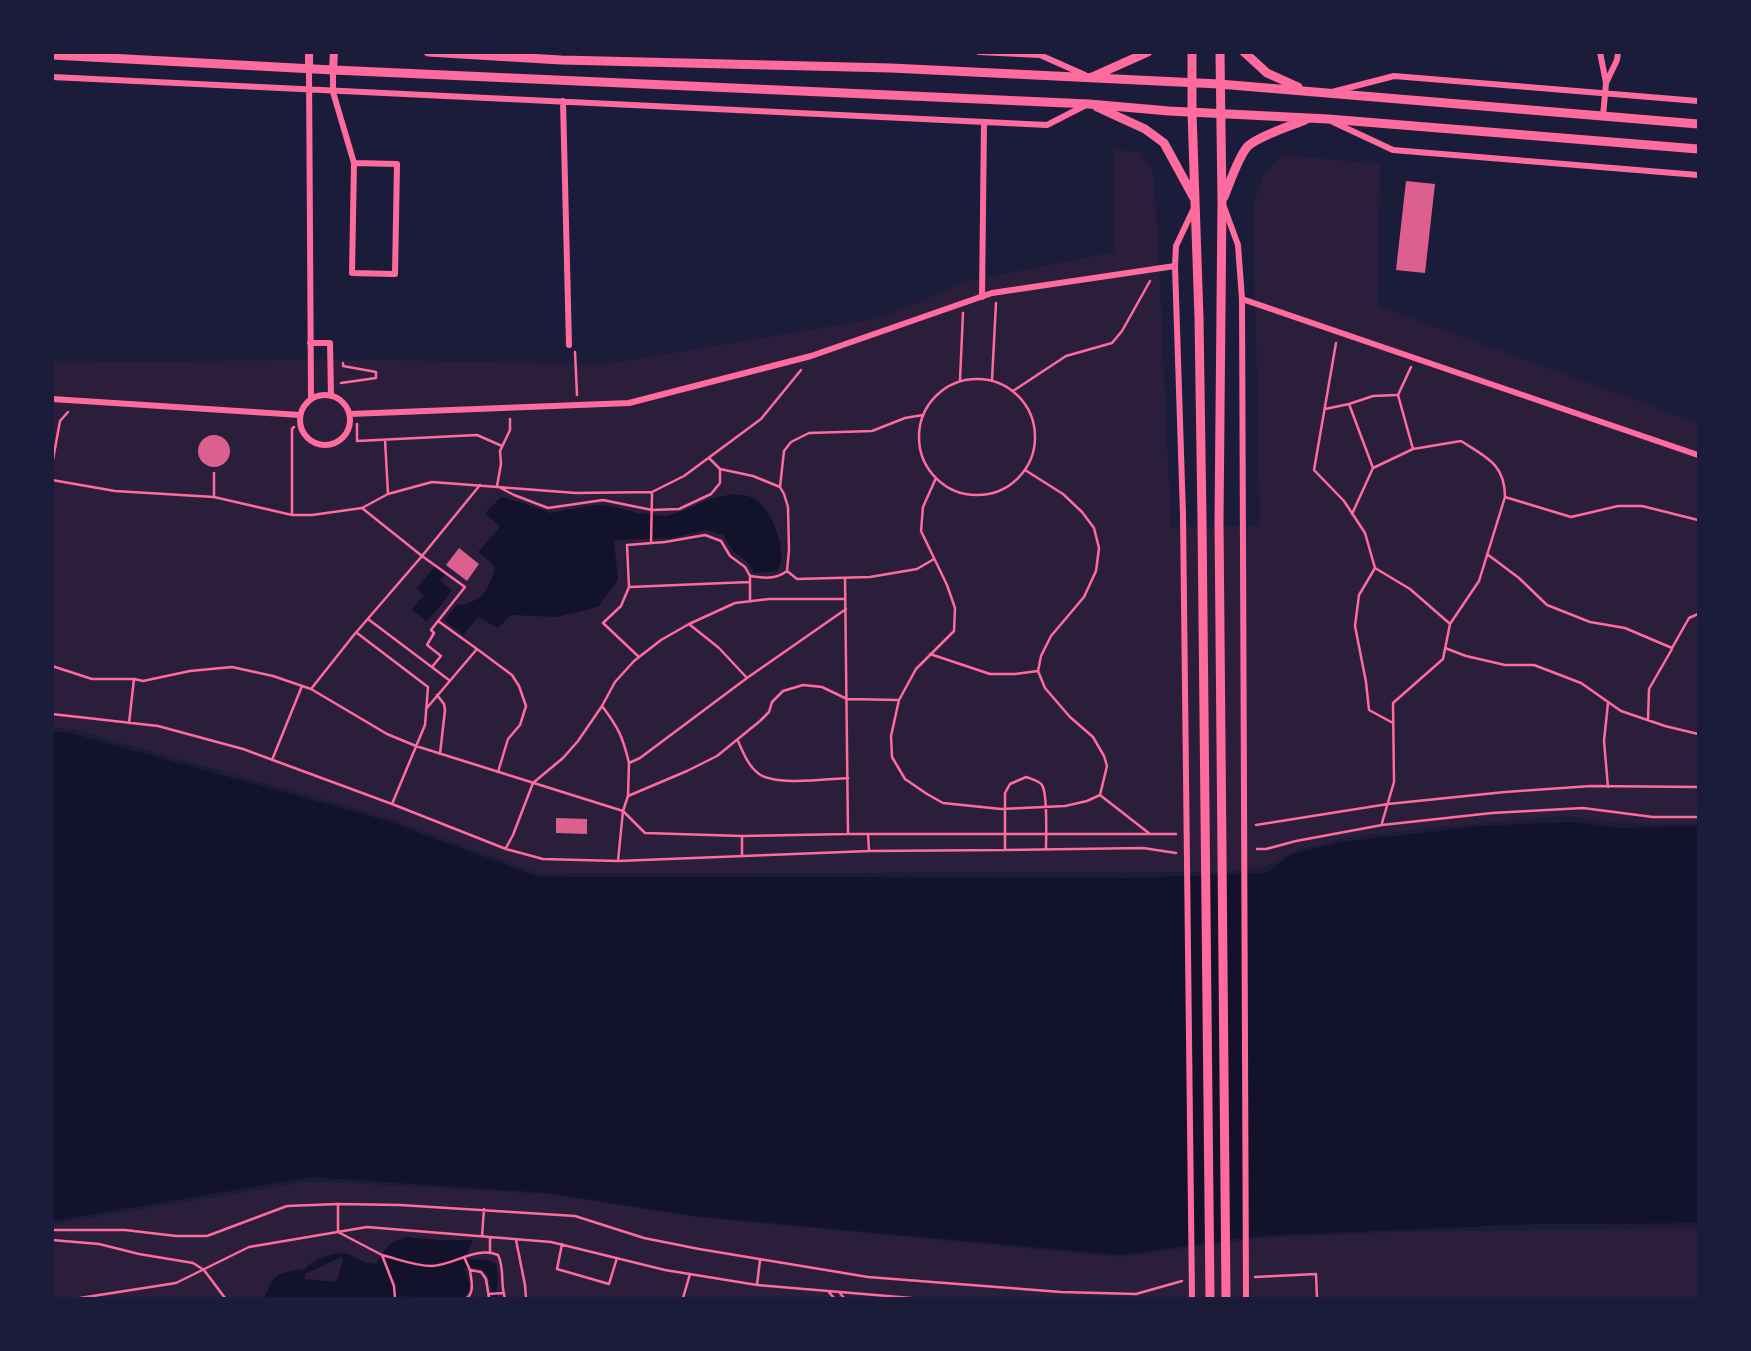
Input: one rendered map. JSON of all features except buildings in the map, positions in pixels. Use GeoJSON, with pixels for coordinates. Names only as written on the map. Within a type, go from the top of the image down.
{"type":"FeatureCollection","features":[{"type":"Feature","properties":{"kind":"main road"},"geometry":{"type":"LineString","coordinates":[[429,52],[561,60],[891,68],[1219,84],[1699,124]]}},
{"type":"Feature","properties":{"kind":"main road"},"geometry":{"type":"LineString","coordinates":[[1090,78],[1148,52]]}},
{"type":"Feature","properties":{"kind":"main road"},"geometry":{"type":"LineString","coordinates":[[1192,52],[1202,520],[1210,1296]]}},
{"type":"Feature","properties":{"kind":"main road"},"geometry":{"type":"LineString","coordinates":[[1220,52],[1222,202],[1219,521],[1226,1296]]}},
{"type":"Feature","properties":{"kind":"main road"},"geometry":{"type":"LineString","coordinates":[[1244,52],[1267,72],[1306,91]]}},
{"type":"Feature","properties":{"kind":"main road"},"geometry":{"type":"LineString","coordinates":[[52,55],[1089,104],[1328,119],[1699,149]]}},
{"type":"Feature","properties":{"kind":"main road"},"geometry":{"type":"LineString","coordinates":[[1089,104],[1145,129],[1164,143],[1196,203]]}},
{"type":"Feature","properties":{"kind":"main road"},"geometry":{"type":"LineString","coordinates":[[1222,202],[1247,147],[1271,133],[1310,118]]}},
{"type":"Feature","properties":{"kind":"street"},"geometry":{"type":"LineString","coordinates":[[309,52],[311,399]]}},
{"type":"Feature","properties":{"kind":"street"},"geometry":{"type":"LineString","coordinates":[[334,52],[333,92],[354,163],[352,273],[395,275],[397,164],[354,163]]}},
{"type":"Feature","properties":{"kind":"street"},"geometry":{"type":"LineString","coordinates":[[979,52],[1040,55],[1090,78]]}},
{"type":"Feature","properties":{"kind":"street"},"geometry":{"type":"LineString","coordinates":[[1601,52],[1606,83],[1603,116]]}},
{"type":"Feature","properties":{"kind":"street"},"geometry":{"type":"LineString","coordinates":[[1606,83],[1618,60],[1618,52]]}},
{"type":"Feature","properties":{"kind":"street"},"geometry":{"type":"LineString","coordinates":[[1328,93],[1394,76],[1699,101]]}},
{"type":"Feature","properties":{"kind":"street"},"geometry":{"type":"LineString","coordinates":[[52,78],[1047,125],[1089,104]]}},
{"type":"Feature","properties":{"kind":"street"},"geometry":{"type":"LineString","coordinates":[[563,101],[569,345]]}},
{"type":"Feature","properties":{"kind":"street"},"geometry":{"type":"LineString","coordinates":[[1328,119],[1393,150],[1699,175]]}},
{"type":"Feature","properties":{"kind":"street"},"geometry":{"type":"LineString","coordinates":[[982,297],[984,123]]}},
{"type":"Feature","properties":{"kind":"street"},"geometry":{"type":"LineString","coordinates":[[1222,202],[1238,245],[1242,299],[1246,1297]]}},
{"type":"Feature","properties":{"kind":"street"},"geometry":{"type":"LineString","coordinates":[[1192,1297],[1183,515],[1175,246],[1196,203]]}},
{"type":"Feature","properties":{"kind":"street"},"geometry":{"type":"LineString","coordinates":[[353,413],[349,430],[338,442],[330,445],[314,443],[307,438],[300,424],[300,415],[306,404],[311,399],[324,395],[343,402],[353,413],[629,402],[811,356],[997,292],[1175,267]]}},
{"type":"Feature","properties":{"kind":"street"},"geometry":{"type":"LineString","coordinates":[[1242,299],[1699,455]]}},
{"type":"Feature","properties":{"kind":"street"},"geometry":{"type":"LineString","coordinates":[[310,343],[330,343],[331,396]]}},
{"type":"Feature","properties":{"kind":"street"},"geometry":{"type":"LineString","coordinates":[[52,399],[300,415]]}},
{"type":"Feature","properties":{"kind":"path"},"geometry":{"type":"LineString","coordinates":[[1013,391],[1066,356],[1112,343],[1122,331],[1157,269]]}},
{"type":"Feature","properties":{"kind":"path"},"geometry":{"type":"LineString","coordinates":[[992,381],[997,292]]}},
{"type":"Feature","properties":{"kind":"path"},"geometry":{"type":"LineString","coordinates":[[960,380],[963,303]]}},
{"type":"Feature","properties":{"kind":"path"},"geometry":{"type":"LineString","coordinates":[[1338,332],[1314,470],[1344,501],[1365,533],[1375,568],[1410,589],[1450,624]]}},
{"type":"Feature","properties":{"kind":"path"},"geometry":{"type":"LineString","coordinates":[[569,345],[575,345],[577,405]]}},
{"type":"Feature","properties":{"kind":"path"},"geometry":{"type":"LineString","coordinates":[[330,349],[342,349],[343,366],[376,372],[376,378],[331,384]]}},
{"type":"Feature","properties":{"kind":"path"},"geometry":{"type":"LineString","coordinates":[[52,480],[115,491],[214,497],[292,515],[362,508],[388,494],[432,482],[576,493],[652,492],[684,476],[761,419],[811,356]]}},
{"type":"Feature","properties":{"kind":"path"},"geometry":{"type":"LineString","coordinates":[[1413,449],[1398,395],[1415,359]]}},
{"type":"Feature","properties":{"kind":"path"},"geometry":{"type":"LineString","coordinates":[[960,380],[992,381],[1013,391],[1025,403],[1033,419],[1033,454],[1026,470],[1014,482],[999,491],[982,495],[965,494],[949,488],[936,478],[926,465],[920,449],[919,432],[923,415],[932,399],[960,380]]}},
{"type":"Feature","properties":{"kind":"path"},"geometry":{"type":"LineString","coordinates":[[1325,408],[1373,396],[1398,395]]}},
{"type":"Feature","properties":{"kind":"path"},"geometry":{"type":"LineString","coordinates":[[52,465],[60,421],[78,401]]}},
{"type":"Feature","properties":{"kind":"path"},"geometry":{"type":"LineString","coordinates":[[1349,404],[1373,468]]}},
{"type":"Feature","properties":{"kind":"path"},"geometry":{"type":"LineString","coordinates":[[498,486],[502,446],[510,430],[510,408]]}},
{"type":"Feature","properties":{"kind":"path"},"geometry":{"type":"LineString","coordinates":[[353,413],[357,441],[477,435],[502,446]]}},
{"type":"Feature","properties":{"kind":"path"},"geometry":{"type":"LineString","coordinates":[[750,576],[780,577],[787,571],[789,520],[780,487],[784,451],[791,442],[808,433],[872,431],[905,418],[923,415]]}},
{"type":"Feature","properties":{"kind":"path"},"geometry":{"type":"LineString","coordinates":[[292,515],[292,429],[300,424]]}},
{"type":"Feature","properties":{"kind":"path"},"geometry":{"type":"LineString","coordinates":[[384,440],[388,494]]}},
{"type":"Feature","properties":{"kind":"path"},"geometry":{"type":"LineString","coordinates":[[1352,514],[1373,468],[1413,449],[1461,441],[1493,461],[1505,485],[1505,497],[1479,581],[1450,624],[1443,659],[1393,703],[1394,782],[1382,825]]}},
{"type":"Feature","properties":{"kind":"path"},"geometry":{"type":"LineString","coordinates":[[709,458],[720,469],[753,476],[780,487]]}},
{"type":"Feature","properties":{"kind":"path"},"geometry":{"type":"LineString","coordinates":[[498,486],[548,508],[603,500],[652,510],[679,509],[711,494],[720,483],[720,469]]}},
{"type":"Feature","properties":{"kind":"path"},"geometry":{"type":"LineString","coordinates":[[936,478],[923,507],[921,531],[955,608],[954,631],[916,669],[899,700],[891,736],[892,757],[905,779],[943,803],[1004,809],[1065,806],[1087,802],[1100,795],[1107,766],[1093,737],[1070,717],[1045,688],[1038,671],[1041,656],[1051,636],[1084,597],[1096,571],[1099,548],[1094,528],[1082,512],[1063,494],[1026,470]]}},
{"type":"Feature","properties":{"kind":"path"},"geometry":{"type":"LineString","coordinates":[[214,473],[214,497]]}},
{"type":"Feature","properties":{"kind":"path"},"geometry":{"type":"LineString","coordinates":[[311,689],[480,485]]}},
{"type":"Feature","properties":{"kind":"path"},"geometry":{"type":"LineString","coordinates":[[651,543],[652,492]]}},
{"type":"Feature","properties":{"kind":"path"},"geometry":{"type":"LineString","coordinates":[[1505,497],[1571,517],[1618,506],[1642,506],[1699,520]]}},
{"type":"Feature","properties":{"kind":"path"},"geometry":{"type":"LineString","coordinates":[[362,508],[465,587],[431,630],[434,633],[426,645],[441,656],[432,667]]}},
{"type":"Feature","properties":{"kind":"path"},"geometry":{"type":"LineString","coordinates":[[639,657],[603,623],[621,606],[629,587],[627,545],[705,535],[721,541],[730,556],[745,566],[750,576],[750,601]]}},
{"type":"Feature","properties":{"kind":"path"},"geometry":{"type":"LineString","coordinates":[[1487,554],[1547,605],[1590,622],[1625,628],[1672,649]]}},
{"type":"Feature","properties":{"kind":"path"},"geometry":{"type":"LineString","coordinates":[[787,571],[797,579],[870,577],[917,569],[934,559]]}},
{"type":"Feature","properties":{"kind":"path"},"geometry":{"type":"LineString","coordinates":[[1375,568],[1359,595],[1355,626],[1369,710],[1394,723]]}},
{"type":"Feature","properties":{"kind":"path"},"geometry":{"type":"LineString","coordinates":[[845,578],[848,834]]}},
{"type":"Feature","properties":{"kind":"path"},"geometry":{"type":"LineString","coordinates":[[629,587],[749,582]]}},
{"type":"Feature","properties":{"kind":"path"},"geometry":{"type":"LineString","coordinates":[[506,849],[533,783],[563,758],[578,741],[615,682],[639,657],[661,640],[735,603],[769,599],[845,599]]}},
{"type":"Feature","properties":{"kind":"path"},"geometry":{"type":"LineString","coordinates":[[629,763],[640,758],[747,678],[846,609]]}},
{"type":"Feature","properties":{"kind":"path"},"geometry":{"type":"LineString","coordinates":[[1648,720],[1648,689],[1689,618],[1699,614]]}},
{"type":"Feature","properties":{"kind":"path"},"geometry":{"type":"LineString","coordinates":[[368,619],[450,680]]}},
{"type":"Feature","properties":{"kind":"path"},"geometry":{"type":"LineString","coordinates":[[438,621],[512,675],[519,686],[526,706],[520,725],[508,739],[498,772]]}},
{"type":"Feature","properties":{"kind":"path"},"geometry":{"type":"LineString","coordinates":[[689,624],[719,648],[747,678]]}},
{"type":"Feature","properties":{"kind":"path"},"geometry":{"type":"LineString","coordinates":[[356,632],[428,687],[425,725],[392,804]]}},
{"type":"Feature","properties":{"kind":"path"},"geometry":{"type":"LineString","coordinates":[[1445,648],[1505,665],[1534,665],[1581,683],[1621,711],[1665,726],[1699,733]]}},
{"type":"Feature","properties":{"kind":"path"},"geometry":{"type":"LineString","coordinates":[[426,709],[477,649]]}},
{"type":"Feature","properties":{"kind":"path"},"geometry":{"type":"LineString","coordinates":[[930,654],[990,674],[1038,671]]}},
{"type":"Feature","properties":{"kind":"path"},"geometry":{"type":"LineString","coordinates":[[52,666],[92,679],[143,681],[190,671],[232,667],[273,676],[303,685],[387,734],[416,746],[623,811],[645,834],[1179,834]]}},
{"type":"Feature","properties":{"kind":"path"},"geometry":{"type":"LineString","coordinates":[[129,723],[134,679]]}},
{"type":"Feature","properties":{"kind":"path"},"geometry":{"type":"LineString","coordinates":[[272,761],[303,685]]}},
{"type":"Feature","properties":{"kind":"path"},"geometry":{"type":"LineString","coordinates":[[628,796],[717,756],[738,741],[769,712],[772,702],[783,691],[803,685],[822,687],[847,699],[899,700]]}},
{"type":"Feature","properties":{"kind":"path"},"geometry":{"type":"LineString","coordinates":[[437,695],[442,699],[445,710],[440,754]]}},
{"type":"Feature","properties":{"kind":"path"},"geometry":{"type":"LineString","coordinates":[[1608,787],[1604,741],[1609,702]]}},
{"type":"Feature","properties":{"kind":"path"},"geometry":{"type":"LineString","coordinates":[[602,706],[624,741],[629,763],[628,796],[623,811],[618,861]]}},
{"type":"Feature","properties":{"kind":"path"},"geometry":{"type":"LineString","coordinates":[[52,714],[158,726],[243,749],[506,849],[543,859],[618,861],[869,851],[1046,849],[1143,848],[1171,853],[1185,852]]}},
{"type":"Feature","properties":{"kind":"path"},"geometry":{"type":"LineString","coordinates":[[738,741],[744,756],[760,775],[796,780],[848,778]]}},
{"type":"Feature","properties":{"kind":"path"},"geometry":{"type":"LineString","coordinates":[[1005,850],[1005,793],[1010,784],[1026,777],[1037,780],[1045,795],[1046,849]]}},
{"type":"Feature","properties":{"kind":"path"},"geometry":{"type":"LineString","coordinates":[[1252,826],[1388,804],[1505,792],[1608,787],[1699,787]]}},
{"type":"Feature","properties":{"kind":"path"},"geometry":{"type":"LineString","coordinates":[[1100,795],[1150,834]]}},
{"type":"Feature","properties":{"kind":"path"},"geometry":{"type":"LineString","coordinates":[[1252,849],[1266,849],[1382,825],[1492,813],[1583,808],[1653,817],[1699,817]]}},
{"type":"Feature","properties":{"kind":"path"},"geometry":{"type":"LineString","coordinates":[[868,834],[869,851]]}},
{"type":"Feature","properties":{"kind":"path"},"geometry":{"type":"LineString","coordinates":[[742,836],[742,856]]}},
{"type":"Feature","properties":{"kind":"path"},"geometry":{"type":"LineString","coordinates":[[338,1204],[338,1232]]}},
{"type":"Feature","properties":{"kind":"path"},"geometry":{"type":"LineString","coordinates":[[52,1230],[125,1230],[176,1236],[207,1236],[287,1206],[338,1204],[484,1209],[575,1216],[644,1238],[699,1250],[868,1278],[1136,1296],[1188,1280]]}},
{"type":"Feature","properties":{"kind":"path"},"geometry":{"type":"LineString","coordinates":[[482,1236],[484,1209]]}},
{"type":"Feature","properties":{"kind":"path"},"geometry":{"type":"LineString","coordinates":[[80,1298],[176,1283],[249,1247],[367,1227],[551,1242],[665,1270],[757,1285],[911,1298]]}},
{"type":"Feature","properties":{"kind":"path"},"geometry":{"type":"LineString","coordinates":[[338,1232],[382,1255],[418,1265],[434,1266],[481,1252],[498,1255],[503,1265],[505,1298]]}},
{"type":"Feature","properties":{"kind":"path"},"geometry":{"type":"LineString","coordinates":[[490,1237],[490,1252]]}},
{"type":"Feature","properties":{"kind":"path"},"geometry":{"type":"LineString","coordinates":[[516,1239],[526,1298]]}},
{"type":"Feature","properties":{"kind":"path"},"geometry":{"type":"LineString","coordinates":[[52,1240],[99,1244],[192,1263],[204,1270],[225,1298]]}},
{"type":"Feature","properties":{"kind":"path"},"geometry":{"type":"LineString","coordinates":[[562,1244],[558,1269],[609,1284],[618,1258]]}},
{"type":"Feature","properties":{"kind":"path"},"geometry":{"type":"LineString","coordinates":[[382,1255],[394,1286],[395,1298]]}},
{"type":"Feature","properties":{"kind":"path"},"geometry":{"type":"LineString","coordinates":[[464,1256],[472,1285],[471,1295],[467,1298]]}},
{"type":"Feature","properties":{"kind":"path"},"geometry":{"type":"LineString","coordinates":[[757,1285],[760,1260]]}},
{"type":"Feature","properties":{"kind":"path"},"geometry":{"type":"LineString","coordinates":[[470,1270],[481,1272],[486,1279],[489,1296],[503,1293]]}},
{"type":"Feature","properties":{"kind":"path"},"geometry":{"type":"LineString","coordinates":[[683,1298],[690,1274]]}},
{"type":"Feature","properties":{"kind":"path"},"geometry":{"type":"LineString","coordinates":[[1252,1277],[1316,1274],[1317,1298]]}},
{"type":"Feature","properties":{"kind":"path"},"geometry":{"type":"LineString","coordinates":[[828,1291],[834,1298]]}},
{"type":"Feature","properties":{"kind":"path"},"geometry":{"type":"LineString","coordinates":[[839,1292],[844,1298]]}},
{"type":"Feature","properties":{"kind":"path"},"geometry":{"type":"LineString","coordinates":[[1060,1292],[1060,1298]]}},
{"type":"Feature","properties":{"kind":"shaded area"},"geometry":{"type":"Polygon","coordinates":[[[1114,150],[1141,152],[1153,171],[1171,527],[1260,526],[1253,202],[1264,175],[1282,155],[1380,164],[1378,306],[1698,423],[1698,824],[1617,823],[1563,816],[1451,826],[1345,838],[1297,850],[1265,867],[1217,872],[540,874],[385,817],[72,729],[53,728],[52,363],[351,359],[601,365],[880,318],[969,281],[1114,252],[1114,150]]]}},
{"type":"Feature","properties":{"kind":"shaded area"},"geometry":{"type":"Polygon","coordinates":[[[732,494],[755,499],[771,518],[780,544],[781,560],[778,571],[754,573],[748,563],[732,550],[723,535],[706,530],[671,538],[614,540],[618,580],[599,606],[556,617],[511,615],[498,628],[478,617],[463,635],[444,620],[457,605],[479,598],[490,582],[495,566],[478,552],[500,527],[485,513],[501,497],[550,513],[593,505],[666,516],[707,500],[732,494]]]}},
{"type":"Feature","properties":{"kind":"shaded area"},"geometry":{"type":"Polygon","coordinates":[[[435,566],[445,574],[440,581],[452,591],[427,622],[412,609],[424,595],[416,589],[435,566]]]}},
{"type":"Feature","properties":{"kind":"shaded area"},"geometry":{"type":"Polygon","coordinates":[[[52,732],[70,733],[384,820],[539,877],[1134,878],[1266,873],[1292,854],[1343,842],[1481,826],[1574,822],[1619,828],[1698,826],[1698,1223],[1534,1224],[1258,1236],[1120,1255],[694,1216],[549,1193],[312,1177],[53,1221],[52,732]]]}},
{"type":"Feature","properties":{"kind":"shaded area"},"geometry":{"type":"Polygon","coordinates":[[[313,1181],[548,1194],[694,1217],[1120,1257],[1260,1238],[1392,1232],[1698,1228],[1698,1298],[53,1298],[53,1224],[313,1181]]]}},
{"type":"Feature","properties":{"kind":"shaded area"},"geometry":{"type":"Polygon","coordinates":[[[406,1237],[473,1240],[468,1251],[469,1259],[488,1260],[496,1264],[497,1298],[493,1298],[484,1271],[464,1268],[470,1283],[468,1294],[463,1298],[265,1298],[271,1283],[278,1275],[305,1269],[319,1259],[342,1253],[376,1264],[388,1247],[406,1237]],[[341,1257],[305,1274],[305,1279],[336,1282],[343,1260],[341,1257]]]}}]}
